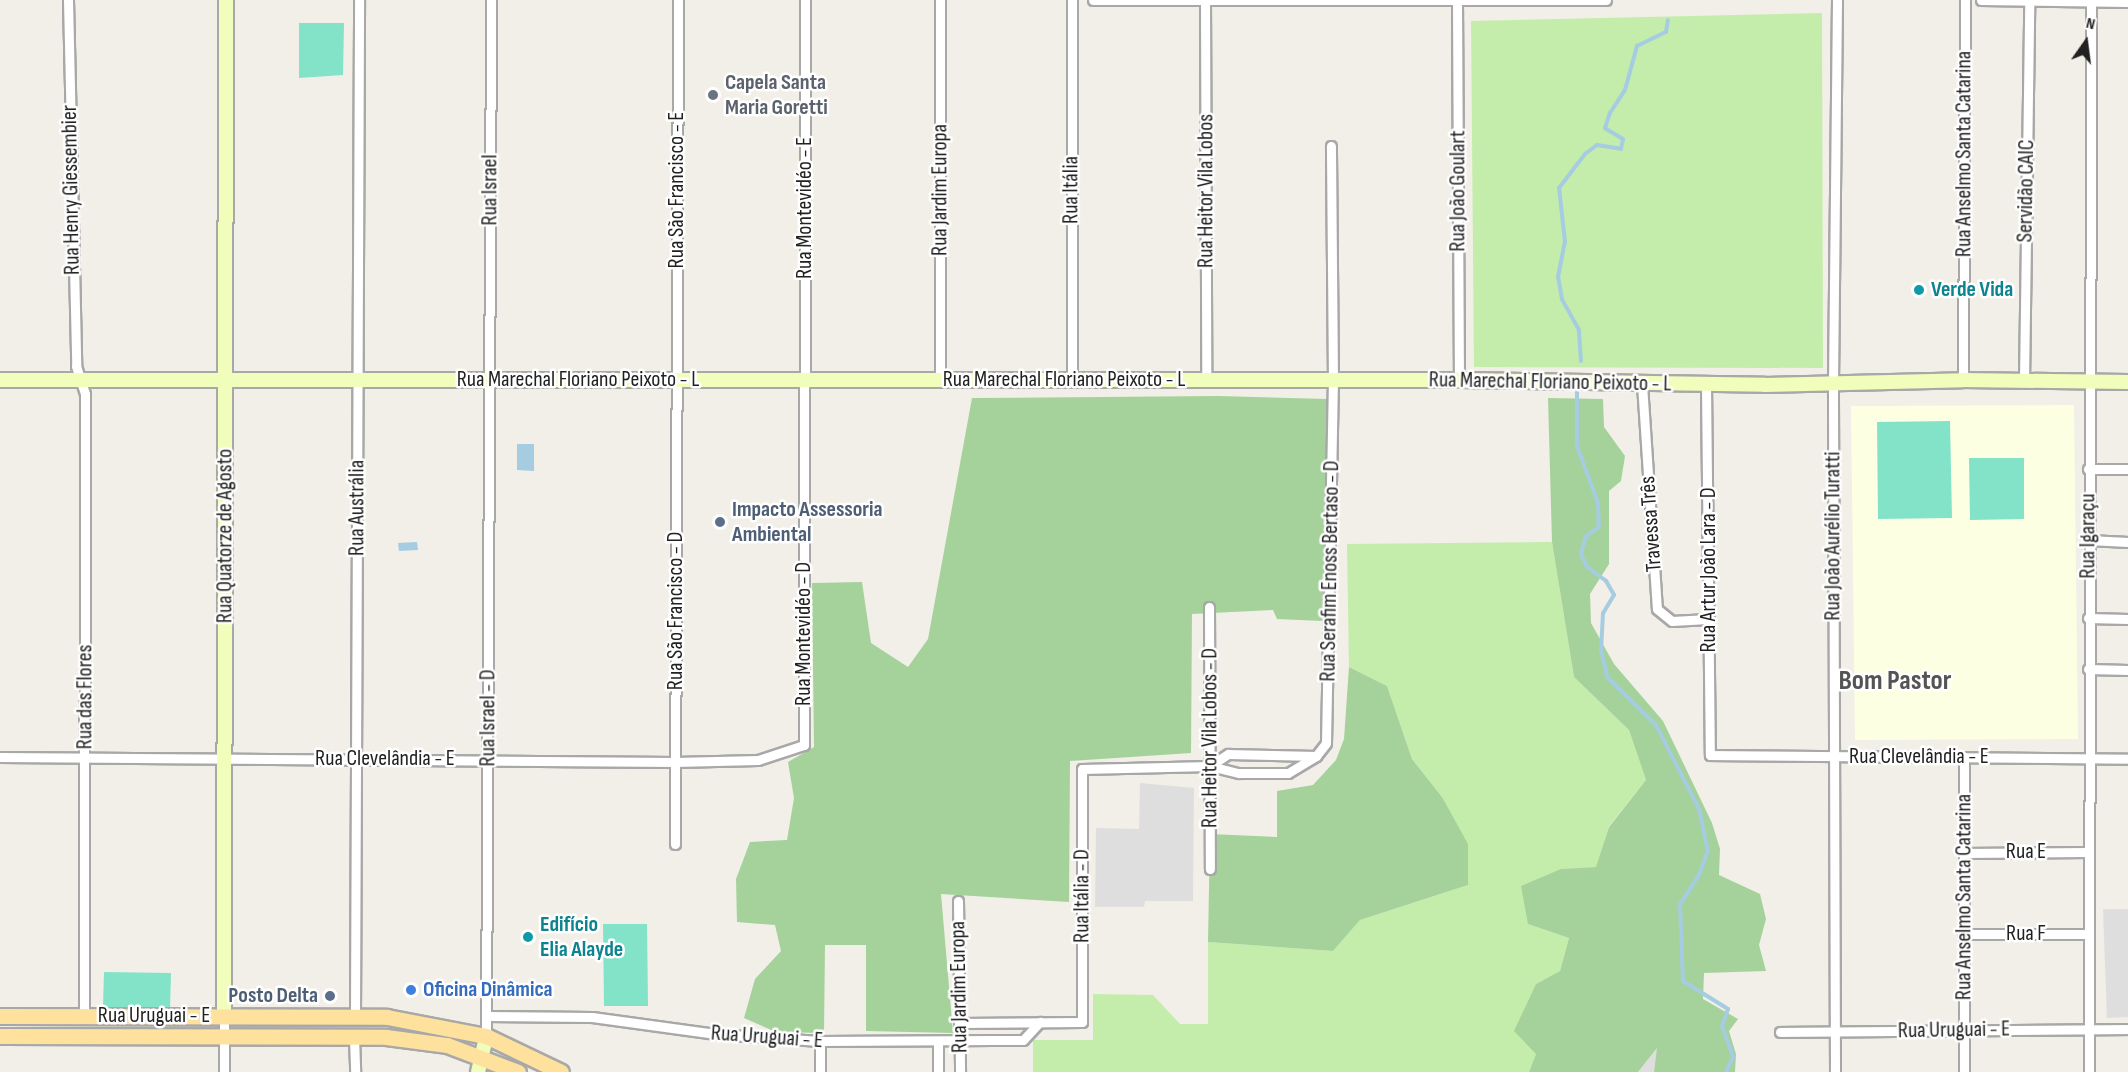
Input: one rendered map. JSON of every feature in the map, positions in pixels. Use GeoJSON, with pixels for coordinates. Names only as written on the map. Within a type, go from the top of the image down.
{"type":"FeatureCollection","features":[{"type":"Feature","properties":{"kind":"main road","name":"Rua Uruguai - E"},"geometry":{"type":"LineString","coordinates":[[0,1016],[355,1016],[420,1021],[486,1036],[561,1072]]}},
{"type":"Feature","properties":{"kind":"main road","name":"Rua Uruguai - E"},"geometry":{"type":"LineString","coordinates":[[0,1036],[354,1037],[441,1044],[484,1056],[518,1072]]}},
{"type":"Feature","properties":{"kind":"street","name":"Rua Henry Giessembier"},"geometry":{"type":"LineString","coordinates":[[68,0],[76,366],[80,380]]}},
{"type":"Feature","properties":{"kind":"street","name":"Rua Quatorze de Agosto"},"geometry":{"type":"LineString","coordinates":[[224,1072],[226,0]]}},
{"type":"Feature","properties":{"kind":"street","name":"Rua Austrália"},"geometry":{"type":"LineString","coordinates":[[355,1016],[359,0]]}},
{"type":"Feature","properties":{"kind":"street","name":"Rua Israel"},"geometry":{"type":"LineString","coordinates":[[488,380],[491,0]]}},
{"type":"Feature","properties":{"kind":"street","name":"Rua São Francisco - E"},"geometry":{"type":"LineString","coordinates":[[678,0],[678,379]]}},
{"type":"Feature","properties":{"kind":"street","name":"Rua Montevidéo - E"},"geometry":{"type":"LineString","coordinates":[[805,0],[805,380]]}},
{"type":"Feature","properties":{"kind":"street","name":"Rua Jardim Europa"},"geometry":{"type":"LineString","coordinates":[[940,0],[940,379]]}},
{"type":"Feature","properties":{"kind":"street","name":"Rua Itália"},"geometry":{"type":"LineString","coordinates":[[1072,0],[1072,380]]}},
{"type":"Feature","properties":{"kind":"street"},"geometry":{"type":"LineString","coordinates":[[1093,0],[1457,2],[1606,0]]}},
{"type":"Feature","properties":{"kind":"street","name":"Rua João Aurélio Turatti"},"geometry":{"type":"LineString","coordinates":[[1835,1072],[1833,383],[1837,0]]}},
{"type":"Feature","properties":{"kind":"street","name":"Rua Anselmo Santa Catarina"},"geometry":{"type":"LineString","coordinates":[[1963,380],[1965,0]]}},
{"type":"Feature","properties":{"kind":"street"},"geometry":{"type":"LineString","coordinates":[[1981,0],[2128,2]]}},
{"type":"Feature","properties":{"kind":"street","name":"Rua Heitor Vila Lobos"},"geometry":{"type":"LineString","coordinates":[[1205,1],[1206,380]]}},
{"type":"Feature","properties":{"kind":"street","name":"Servidão CAIC"},"geometry":{"type":"LineString","coordinates":[[2024,381],[2029,1]]}},
{"type":"Feature","properties":{"kind":"street","name":"Rua Igaraçu"},"geometry":{"type":"LineString","coordinates":[[2089,1072],[2088,381],[2091,1]]}},
{"type":"Feature","properties":{"kind":"street","name":"Rua João Goulart"},"geometry":{"type":"LineString","coordinates":[[1457,2],[1459,380]]}},
{"type":"Feature","properties":{"kind":"street","name":"Rua Serafim Enoss Bertaso - D"},"geometry":{"type":"LineString","coordinates":[[1316,756],[1326,743],[1328,725],[1333,381],[1331,146]]}},
{"type":"Feature","properties":{"kind":"street","name":"Rua São Francisco - D"},"geometry":{"type":"LineString","coordinates":[[675,844],[678,379]]}},
{"type":"Feature","properties":{"kind":"street","name":"Rua Marechal Floriano Peixoto - L"},"geometry":{"type":"LineString","coordinates":[[0,380],[1459,380],[1706,385],[1963,380],[2128,382]]}},
{"type":"Feature","properties":{"kind":"street","name":"Rua das Flores"},"geometry":{"type":"LineString","coordinates":[[80,380],[85,394],[84,1016]]}},
{"type":"Feature","properties":{"kind":"street","name":"Rua Israel - D"},"geometry":{"type":"LineString","coordinates":[[478,1072],[484,1056],[487,1016],[488,380]]}},
{"type":"Feature","properties":{"kind":"street","name":"Rua Montevidéo - D"},"geometry":{"type":"LineString","coordinates":[[804,745],[805,380]]}},
{"type":"Feature","properties":{"kind":"street","name":"Travessa Três"},"geometry":{"type":"LineString","coordinates":[[1642,384],[1657,609],[1672,621],[1708,619]]}},
{"type":"Feature","properties":{"kind":"street","name":"Rua Artur João Lara - D"},"geometry":{"type":"LineString","coordinates":[[1706,385],[1710,755]]}},
{"type":"Feature","properties":{"kind":"street"},"geometry":{"type":"LineString","coordinates":[[2088,469],[2128,470]]}},
{"type":"Feature","properties":{"kind":"street"},"geometry":{"type":"LineString","coordinates":[[2088,540],[2128,542]]}},
{"type":"Feature","properties":{"kind":"street","name":"Rua Heitor Vila Lobos - D"},"geometry":{"type":"LineString","coordinates":[[1209,607],[1210,869]]}},
{"type":"Feature","properties":{"kind":"street"},"geometry":{"type":"LineString","coordinates":[[2088,618],[2128,619]]}},
{"type":"Feature","properties":{"kind":"street"},"geometry":{"type":"LineString","coordinates":[[2088,669],[2128,670]]}},
{"type":"Feature","properties":{"kind":"street","name":"Rua Clevelândia - E"},"geometry":{"type":"LineString","coordinates":[[0,757],[675,762],[758,760],[804,745]]}},
{"type":"Feature","properties":{"kind":"street"},"geometry":{"type":"LineString","coordinates":[[1210,765],[1228,754],[1316,756]]}},
{"type":"Feature","properties":{"kind":"street","name":"Rua Clevelândia - E"},"geometry":{"type":"LineString","coordinates":[[1710,755],[2128,759]]}},
{"type":"Feature","properties":{"kind":"street"},"geometry":{"type":"LineString","coordinates":[[1210,765],[1239,773],[1288,773],[1316,756]]}},
{"type":"Feature","properties":{"kind":"street","name":"Rua Anselmo Santa Catarina"},"geometry":{"type":"LineString","coordinates":[[1964,757],[1964,1072]]}},
{"type":"Feature","properties":{"kind":"street","name":"Rua Itália - D"},"geometry":{"type":"LineString","coordinates":[[1040,1022],[1082,1022],[1082,770],[1210,765]]}},
{"type":"Feature","properties":{"kind":"street","name":"Rua E"},"geometry":{"type":"LineString","coordinates":[[1964,853],[2088,852]]}},
{"type":"Feature","properties":{"kind":"street","name":"Rua Jardim Europa"},"geometry":{"type":"LineString","coordinates":[[958,901],[960,1072]]}},
{"type":"Feature","properties":{"kind":"street","name":"Rua F"},"geometry":{"type":"LineString","coordinates":[[1963,934],[2088,934]]}},
{"type":"Feature","properties":{"kind":"street","name":"Rua Uruguai - E"},"geometry":{"type":"LineString","coordinates":[[487,1016],[592,1017],[716,1034],[820,1041],[1023,1040],[1040,1022]]}},
{"type":"Feature","properties":{"kind":"street"},"geometry":{"type":"LineString","coordinates":[[959,1023],[1040,1022]]}},
{"type":"Feature","properties":{"kind":"street","name":"Rua Uruguai - E"},"geometry":{"type":"LineString","coordinates":[[1780,1032],[2128,1029]]}},
{"type":"Feature","properties":{"kind":"street"},"geometry":{"type":"LineString","coordinates":[[354,1037],[354,1072]]}},
{"type":"Feature","properties":{"kind":"street"},"geometry":{"type":"LineString","coordinates":[[820,1041],[820,1072]]}},
{"type":"Feature","properties":{"kind":"street","name":"Rua Jardim Europa"},"geometry":{"type":"LineString","coordinates":[[938,1041],[938,1072]]}},
{"type":"Feature","properties":{"kind":"street","name":"Rua Israel - D"},"geometry":{"type":"LineString","coordinates":[[484,1056],[489,1072]]}},
{"type":"Feature","properties":{"kind":"shaded area"},"geometry":{"type":"Polygon","coordinates":[[[2074,405],[2078,739],[1855,740],[1851,406],[2074,405]]]}},
{"type":"Feature","properties":{"kind":"shaded area"},"geometry":{"type":"Polygon","coordinates":[[[1140,783],[1194,788],[1193,901],[1145,901],[1144,907],[1095,907],[1096,828],[1139,829],[1140,783]]]}},
{"type":"Feature","properties":{"kind":"shaded area"},"geometry":{"type":"Polygon","coordinates":[[[2103,909],[2128,909],[2128,1017],[2107,1018],[2103,909]]]}},
{"type":"Feature","properties":{"kind":"shaded area"},"geometry":{"type":"Polygon","coordinates":[[[1658,1047],[1654,1072],[1638,1072],[1658,1047]]]}},
{"type":"Feature","properties":{"kind":"green space"},"geometry":{"type":"Polygon","coordinates":[[[1822,13],[1823,368],[1474,367],[1471,21],[1822,13]]]}},
{"type":"Feature","properties":{"kind":"green space"},"geometry":{"type":"Polygon","coordinates":[[[299,23],[344,23],[343,75],[299,78],[299,23]]]}},
{"type":"Feature","properties":{"kind":"green space"},"geometry":{"type":"Polygon","coordinates":[[[1218,396],[1327,399],[1322,621],[1277,619],[1273,610],[1192,614],[1191,753],[1070,761],[1069,902],[941,894],[953,1033],[866,1031],[866,945],[825,945],[824,1033],[776,1032],[744,1018],[755,979],[781,951],[775,925],[737,922],[736,879],[750,842],[787,840],[794,798],[788,762],[814,747],[812,583],[862,582],[871,643],[908,667],[928,639],[972,398],[1218,396]]]}},
{"type":"Feature","properties":{"kind":"green space"},"geometry":{"type":"Polygon","coordinates":[[[1548,398],[1603,399],[1604,427],[1625,456],[1621,481],[1609,491],[1609,564],[1590,594],[1591,623],[1614,664],[1663,721],[1712,823],[1720,849],[1719,875],[1760,894],[1766,919],[1759,945],[1766,971],[1704,973],[1703,999],[1738,1019],[1729,1031],[1736,1054],[1735,1072],[1654,1072],[1657,1048],[1638,1072],[1529,1072],[1536,1054],[1514,1031],[1536,984],[1560,971],[1569,938],[1528,924],[1521,886],[1561,869],[1596,867],[1609,827],[1646,780],[1629,730],[1574,677],[1552,542],[1548,398]]]}},
{"type":"Feature","properties":{"kind":"green space"},"geometry":{"type":"Polygon","coordinates":[[[1950,421],[1952,518],[1878,519],[1877,422],[1950,421]]]}},
{"type":"Feature","properties":{"kind":"green space"},"geometry":{"type":"Polygon","coordinates":[[[1969,458],[2024,458],[2024,519],[1970,520],[1969,458]]]}},
{"type":"Feature","properties":{"kind":"green space"},"geometry":{"type":"Polygon","coordinates":[[[1552,542],[1574,677],[1629,730],[1646,780],[1609,826],[1597,867],[1561,869],[1528,924],[1569,938],[1560,971],[1536,984],[1536,1054],[1529,1072],[1033,1072],[1033,1040],[1093,1040],[1093,994],[1153,995],[1180,1024],[1208,1024],[1208,942],[1333,951],[1360,920],[1468,885],[1442,797],[1412,759],[1387,686],[1349,667],[1347,544],[1552,542]]]}},
{"type":"Feature","properties":{"kind":"green space"},"geometry":{"type":"Polygon","coordinates":[[[1349,667],[1387,686],[1412,759],[1442,797],[1468,844],[1468,885],[1360,920],[1333,951],[1208,942],[1210,834],[1277,837],[1277,791],[1313,785],[1336,760],[1344,739],[1349,667]]]}},
{"type":"Feature","properties":{"kind":"green space"},"geometry":{"type":"Polygon","coordinates":[[[603,924],[647,924],[648,1006],[604,1006],[603,924]]]}},
{"type":"Feature","properties":{"kind":"green space"},"geometry":{"type":"Polygon","coordinates":[[[104,972],[171,973],[170,1009],[103,1007],[104,972]]]}},
{"type":"Feature","properties":{"kind":"water"},"geometry":{"type":"Polygon","coordinates":[[[517,444],[534,444],[534,471],[517,470],[517,444]]]}},
{"type":"Feature","properties":{"kind":"water"},"geometry":{"type":"Polygon","coordinates":[[[417,542],[418,550],[399,551],[398,543],[417,542]]]}},
{"type":"Feature","properties":{"kind":"waterway"},"geometry":{"type":"LineString","coordinates":[[1581,361],[1579,330],[1562,299],[1558,277],[1565,242],[1559,188],[1585,154],[1597,145],[1621,149],[1623,139],[1605,128],[1610,113],[1625,90],[1637,46],[1666,32],[1668,20]]}},
{"type":"Feature","properties":{"kind":"waterway"},"geometry":{"type":"LineString","coordinates":[[1577,392],[1577,446],[1598,503],[1599,527],[1586,536],[1581,554],[1587,567],[1606,581],[1614,595],[1603,613],[1601,650],[1607,677],[1656,725],[1699,809],[1708,851],[1699,875],[1680,904],[1683,981],[1728,1009],[1722,1026],[1733,1057],[1726,1072]]}},
{"type":"Feature","properties":{"kind":"place","name":"Capela Santa Maria Goretti"},"geometry":{"type":"Point","coordinates":[713,95]}},
{"type":"Feature","properties":{"kind":"place","name":"Verde Vida"},"geometry":{"type":"Point","coordinates":[1919,290]}},
{"type":"Feature","properties":{"kind":"place","name":"Impacto Assessoria Ambiental"},"geometry":{"type":"Point","coordinates":[720,522]}},
{"type":"Feature","properties":{"kind":"place","name":"Edifício Elia Alayde"},"geometry":{"type":"Point","coordinates":[528,937]}},
{"type":"Feature","properties":{"kind":"place","name":"Oficina Dinâmica"},"geometry":{"type":"Point","coordinates":[411,990]}},
{"type":"Feature","properties":{"kind":"place","name":"Posto Delta"},"geometry":{"type":"Point","coordinates":[330,996]}},
{"type":"Feature","properties":{"kind":"district","name":"Bom Pastor"},"geometry":{"type":"Point","coordinates":[1895,681]}}]}
